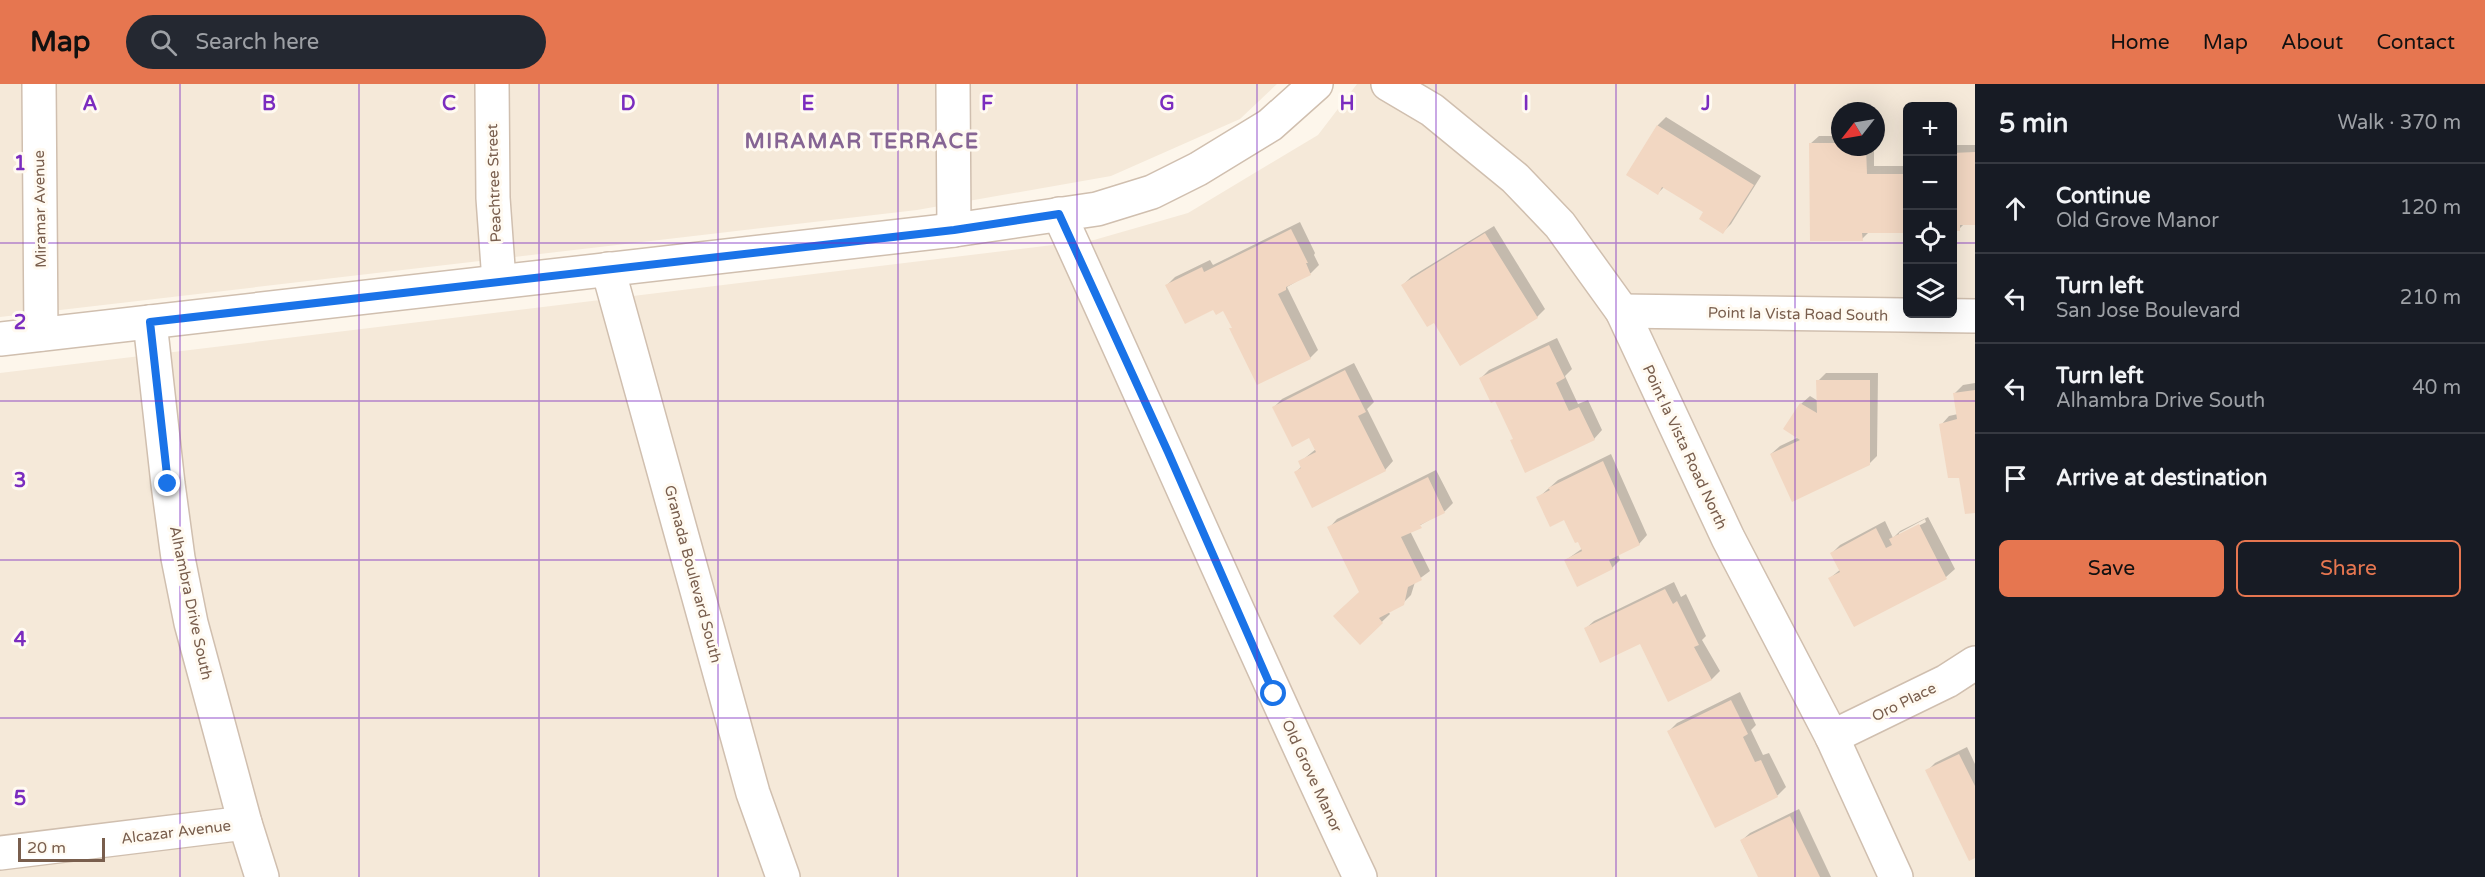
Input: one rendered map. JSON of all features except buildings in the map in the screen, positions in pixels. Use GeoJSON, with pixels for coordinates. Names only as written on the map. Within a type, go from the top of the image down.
{"type":"FeatureCollection","features":[{"type":"Feature","properties":{"kind":"street","name":"Miramar Avenue"},"geometry":{"type":"LineString","coordinates":[[39,84],[41,334]]}},
{"type":"Feature","properties":{"kind":"street","name":"Peachtree Street"},"geometry":{"type":"LineString","coordinates":[[492,84],[493,198],[499,281]]}},
{"type":"Feature","properties":{"kind":"street"},"geometry":{"type":"LineString","coordinates":[[953,84],[954,230]]}},
{"type":"Feature","properties":{"kind":"street"},"geometry":{"type":"LineString","coordinates":[[0,339],[954,230],[1097,209],[1152,192],[1198,169],[1270,125],[1316,84]]}},
{"type":"Feature","properties":{"kind":"street","name":"Point la Vista Road North"},"geometry":{"type":"LineString","coordinates":[[1388,84],[1432,110],[1515,177],[1560,225],[1622,311],[1728,538],[1832,737],[1896,877]]}},
{"type":"Feature","properties":{"kind":"street","name":"Old Grove Manor"},"geometry":{"type":"LineString","coordinates":[[1059,214],[1168,452],[1274,694],[1360,877]]}},
{"type":"Feature","properties":{"kind":"street","name":"Granada Boulevard South"},"geometry":{"type":"LineString","coordinates":[[608,269],[753,793],[783,877]]}},
{"type":"Feature","properties":{"kind":"street","name":"Point la Vista Road South"},"geometry":{"type":"LineString","coordinates":[[1622,311],[1975,316]]}},
{"type":"Feature","properties":{"kind":"street","name":"Alhambra Drive South"},"geometry":{"type":"LineString","coordinates":[[150,322],[178,558],[191,622],[244,823],[262,877]]}},
{"type":"Feature","properties":{"kind":"street","name":"Oro Place"},"geometry":{"type":"LineString","coordinates":[[1832,737],[1947,681],[1975,663]]}},
{"type":"Feature","properties":{"kind":"street","name":"Alcazar Avenue"},"geometry":{"type":"LineString","coordinates":[[0,853],[244,823]]}},
{"type":"Feature","properties":{"kind":"shaded area"},"geometry":{"type":"Polygon","coordinates":[[[0,84],[1277,84],[1240,119],[1111,176],[917,210],[0,317],[0,84]]]}},
{"type":"Feature","properties":{"kind":"shaded area"},"geometry":{"type":"Polygon","coordinates":[[[1357,84],[1975,84],[1975,877],[0,877],[0,373],[1094,240],[1188,213],[1318,135],[1357,84]]]}},
{"type":"Feature","properties":{"kind":"district","name":"MIRAMAR TERRACE"},"geometry":{"type":"Point","coordinates":[862,141]}},
{"type":"Feature","properties":{"kind":"route"},"geometry":{"type":"LineString","coordinates":[[168,484],[150,322],[954,230],[1059,214],[1168,452],[1274,694]]}}]}
